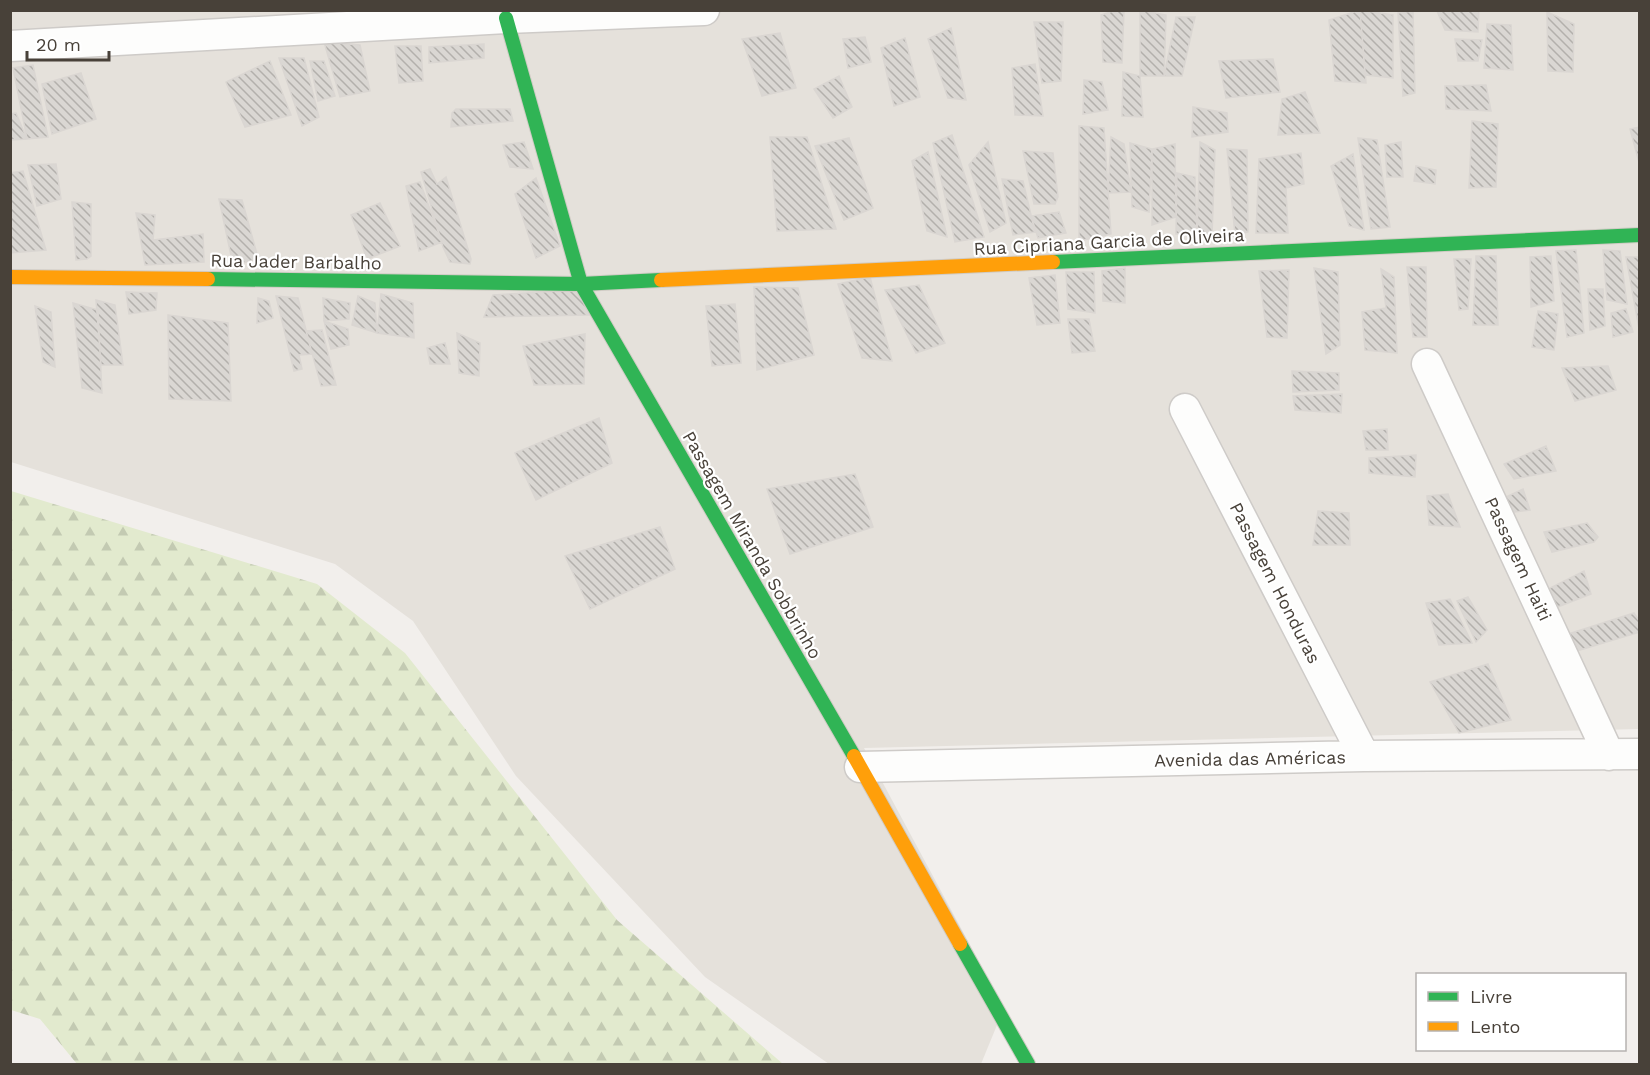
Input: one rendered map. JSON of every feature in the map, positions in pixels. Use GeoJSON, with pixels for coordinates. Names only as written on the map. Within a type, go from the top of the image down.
{"type":"FeatureCollection","features":[{"type":"Feature","properties":{"kind":"street"},"geometry":{"type":"LineString","coordinates":[[10,46],[506,18],[704,10]]}},
{"type":"Feature","properties":{"kind":"street","name":"Passagem Miranda Sobbrinho"},"geometry":{"type":"LineString","coordinates":[[506,18],[581,284],[860,767],[1028,1065]]}},
{"type":"Feature","properties":{"kind":"street","name":"Rua Cipriana Garcia de Oliveira"},"geometry":{"type":"LineString","coordinates":[[581,284],[1640,236]]}},
{"type":"Feature","properties":{"kind":"street","name":"Rua Jader Barbalho"},"geometry":{"type":"LineString","coordinates":[[10,277],[581,284]]}},
{"type":"Feature","properties":{"kind":"street","name":"Passagem Haiti"},"geometry":{"type":"LineString","coordinates":[[1427,364],[1609,755]]}},
{"type":"Feature","properties":{"kind":"street","name":"Passagem Honduras"},"geometry":{"type":"LineString","coordinates":[[1185,409],[1364,756]]}},
{"type":"Feature","properties":{"kind":"street","name":"Avenida das Américas"},"geometry":{"type":"LineString","coordinates":[[860,767],[1364,756],[1640,754]]}},
{"type":"Feature","properties":{"kind":"shaded area"},"geometry":{"type":"Polygon","coordinates":[[[11,11],[1639,11],[1639,729],[864,748],[1004,1008],[981,1064],[829,1064],[705,977],[516,776],[413,621],[335,564],[11,462],[11,11]]]}},
{"type":"Feature","properties":{"kind":"green space"},"geometry":{"type":"Polygon","coordinates":[[[11,491],[317,584],[405,653],[617,920],[783,1064],[77,1064],[40,1019],[11,1010],[11,491]]]}},
{"type":"Feature","properties":{"kind":"building"},"geometry":{"type":"Polygon","coordinates":[[[1124,10],[1122,63],[1103,62],[1101,15],[1124,10]]]}},
{"type":"Feature","properties":{"kind":"building"},"geometry":{"type":"Polygon","coordinates":[[[1140,10],[1166,15],[1164,76],[1140,76],[1140,10]]]}},
{"type":"Feature","properties":{"kind":"building"},"geometry":{"type":"Polygon","coordinates":[[[1360,10],[1366,83],[1335,81],[1329,20],[1360,10]]]}},
{"type":"Feature","properties":{"kind":"building"},"geometry":{"type":"Polygon","coordinates":[[[1360,10],[1393,15],[1393,78],[1365,75],[1360,10]]]}},
{"type":"Feature","properties":{"kind":"building"},"geometry":{"type":"Polygon","coordinates":[[[1479,10],[1478,32],[1445,30],[1437,11],[1479,10]]]}},
{"type":"Feature","properties":{"kind":"building"},"geometry":{"type":"Polygon","coordinates":[[[1413,11],[1415,93],[1403,96],[1398,13],[1413,11]]]}},
{"type":"Feature","properties":{"kind":"building"},"geometry":{"type":"Polygon","coordinates":[[[1547,12],[1574,24],[1573,72],[1548,71],[1547,12]]]}},
{"type":"Feature","properties":{"kind":"building"},"geometry":{"type":"Polygon","coordinates":[[[1176,17],[1195,17],[1182,76],[1164,76],[1176,17]]]}},
{"type":"Feature","properties":{"kind":"building"},"geometry":{"type":"Polygon","coordinates":[[[1034,22],[1063,22],[1061,81],[1042,83],[1034,22]]]}},
{"type":"Feature","properties":{"kind":"building"},"geometry":{"type":"Polygon","coordinates":[[[1487,24],[1511,25],[1513,70],[1484,68],[1487,24]]]}},
{"type":"Feature","properties":{"kind":"building"},"geometry":{"type":"Polygon","coordinates":[[[951,28],[966,100],[948,98],[928,39],[951,28]]]}},
{"type":"Feature","properties":{"kind":"building"},"geometry":{"type":"Polygon","coordinates":[[[780,33],[796,88],[762,96],[742,39],[780,33]]]}},
{"type":"Feature","properties":{"kind":"building"},"geometry":{"type":"Polygon","coordinates":[[[865,37],[871,62],[848,68],[843,39],[865,37]]]}},
{"type":"Feature","properties":{"kind":"building"},"geometry":{"type":"Polygon","coordinates":[[[905,38],[920,97],[894,106],[881,48],[905,38]]]}},
{"type":"Feature","properties":{"kind":"building"},"geometry":{"type":"Polygon","coordinates":[[[1455,39],[1482,40],[1478,61],[1458,61],[1455,39]]]}},
{"type":"Feature","properties":{"kind":"building"},"geometry":{"type":"Polygon","coordinates":[[[324,42],[360,45],[370,91],[340,97],[324,42]]]}},
{"type":"Feature","properties":{"kind":"building"},"geometry":{"type":"Polygon","coordinates":[[[484,44],[484,58],[429,63],[429,47],[484,44]]]}},
{"type":"Feature","properties":{"kind":"building"},"geometry":{"type":"Polygon","coordinates":[[[395,46],[421,46],[423,81],[399,83],[395,46]]]}},
{"type":"Feature","properties":{"kind":"building"},"geometry":{"type":"Polygon","coordinates":[[[279,58],[304,58],[319,117],[302,126],[279,58]]]}},
{"type":"Feature","properties":{"kind":"building"},"geometry":{"type":"Polygon","coordinates":[[[1273,59],[1280,92],[1226,98],[1219,61],[1273,59]]]}},
{"type":"Feature","properties":{"kind":"building"},"geometry":{"type":"Polygon","coordinates":[[[270,61],[291,115],[245,127],[226,82],[270,61]]]}},
{"type":"Feature","properties":{"kind":"building"},"geometry":{"type":"Polygon","coordinates":[[[310,61],[324,61],[335,96],[318,101],[310,61]]]}},
{"type":"Feature","properties":{"kind":"building"},"geometry":{"type":"Polygon","coordinates":[[[1035,64],[1043,116],[1015,115],[1012,68],[1035,64]]]}},
{"type":"Feature","properties":{"kind":"building"},"geometry":{"type":"Polygon","coordinates":[[[33,65],[48,137],[27,139],[13,68],[33,65]]]}},
{"type":"Feature","properties":{"kind":"building"},"geometry":{"type":"Polygon","coordinates":[[[1123,72],[1140,76],[1143,117],[1122,116],[1123,72]]]}},
{"type":"Feature","properties":{"kind":"building"},"geometry":{"type":"Polygon","coordinates":[[[81,73],[96,119],[52,134],[42,84],[81,73]]]}},
{"type":"Feature","properties":{"kind":"building"},"geometry":{"type":"Polygon","coordinates":[[[839,76],[852,107],[833,118],[814,89],[839,76]]]}},
{"type":"Feature","properties":{"kind":"building"},"geometry":{"type":"Polygon","coordinates":[[[1084,80],[1102,82],[1108,110],[1083,114],[1084,80]]]}},
{"type":"Feature","properties":{"kind":"building"},"geometry":{"type":"Polygon","coordinates":[[[1486,85],[1491,111],[1446,109],[1445,86],[1486,85]]]}},
{"type":"Feature","properties":{"kind":"building"},"geometry":{"type":"Polygon","coordinates":[[[1305,92],[1320,133],[1278,135],[1282,99],[1305,92]]]}},
{"type":"Feature","properties":{"kind":"building"},"geometry":{"type":"Polygon","coordinates":[[[1193,107],[1227,113],[1228,132],[1192,137],[1193,107]]]}},
{"type":"Feature","properties":{"kind":"building"},"geometry":{"type":"Polygon","coordinates":[[[456,109],[510,109],[513,121],[451,127],[452,113],[456,109]]]}},
{"type":"Feature","properties":{"kind":"building"},"geometry":{"type":"Polygon","coordinates":[[[16,113],[27,139],[10,140],[10,114],[16,113]]]}},
{"type":"Feature","properties":{"kind":"building"},"geometry":{"type":"Polygon","coordinates":[[[1472,121],[1498,124],[1496,187],[1469,188],[1472,121]]]}},
{"type":"Feature","properties":{"kind":"building"},"geometry":{"type":"Polygon","coordinates":[[[1079,126],[1104,128],[1111,234],[1079,241],[1079,126]]]}},
{"type":"Feature","properties":{"kind":"building"},"geometry":{"type":"Polygon","coordinates":[[[1640,127],[1640,166],[1630,129],[1640,127]]]}},
{"type":"Feature","properties":{"kind":"building"},"geometry":{"type":"Polygon","coordinates":[[[952,135],[984,237],[955,242],[933,143],[952,135]]]}},
{"type":"Feature","properties":{"kind":"building"},"geometry":{"type":"Polygon","coordinates":[[[770,137],[807,137],[836,229],[777,231],[770,137]]]}},
{"type":"Feature","properties":{"kind":"building"},"geometry":{"type":"Polygon","coordinates":[[[1111,137],[1124,144],[1131,192],[1108,193],[1111,137]]]}},
{"type":"Feature","properties":{"kind":"building"},"geometry":{"type":"Polygon","coordinates":[[[849,138],[873,208],[844,220],[815,146],[849,138]]]}},
{"type":"Feature","properties":{"kind":"building"},"geometry":{"type":"Polygon","coordinates":[[[1358,138],[1377,140],[1390,227],[1371,229],[1358,138]]]}},
{"type":"Feature","properties":{"kind":"building"},"geometry":{"type":"Polygon","coordinates":[[[524,142],[533,169],[510,167],[503,145],[524,142]]]}},
{"type":"Feature","properties":{"kind":"building"},"geometry":{"type":"Polygon","coordinates":[[[988,142],[1006,223],[990,232],[969,165],[988,142]]]}},
{"type":"Feature","properties":{"kind":"building"},"geometry":{"type":"Polygon","coordinates":[[[1200,142],[1215,150],[1212,236],[1197,233],[1200,142]]]}},
{"type":"Feature","properties":{"kind":"building"},"geometry":{"type":"Polygon","coordinates":[[[1401,142],[1403,177],[1387,177],[1385,145],[1401,142]]]}},
{"type":"Feature","properties":{"kind":"building"},"geometry":{"type":"Polygon","coordinates":[[[1130,143],[1152,149],[1149,212],[1132,207],[1130,143]]]}},
{"type":"Feature","properties":{"kind":"building"},"geometry":{"type":"Polygon","coordinates":[[[1175,144],[1176,217],[1152,225],[1152,149],[1175,144]]]}},
{"type":"Feature","properties":{"kind":"building"},"geometry":{"type":"Polygon","coordinates":[[[1227,149],[1247,150],[1248,232],[1235,235],[1227,149]]]}},
{"type":"Feature","properties":{"kind":"building"},"geometry":{"type":"Polygon","coordinates":[[[1023,151],[1053,153],[1058,197],[1055,204],[1034,204],[1023,151]]]}},
{"type":"Feature","properties":{"kind":"building"},"geometry":{"type":"Polygon","coordinates":[[[928,152],[947,237],[927,231],[912,161],[928,152]]]}},
{"type":"Feature","properties":{"kind":"building"},"geometry":{"type":"Polygon","coordinates":[[[1301,153],[1304,184],[1286,188],[1288,233],[1256,233],[1259,159],[1301,153]]]}},
{"type":"Feature","properties":{"kind":"building"},"geometry":{"type":"Polygon","coordinates":[[[1353,154],[1364,230],[1349,226],[1331,166],[1353,154]]]}},
{"type":"Feature","properties":{"kind":"building"},"geometry":{"type":"Polygon","coordinates":[[[56,164],[61,199],[37,206],[28,165],[56,164]]]}},
{"type":"Feature","properties":{"kind":"building"},"geometry":{"type":"Polygon","coordinates":[[[1416,166],[1436,170],[1435,184],[1414,181],[1416,166]]]}},
{"type":"Feature","properties":{"kind":"building"},"geometry":{"type":"Polygon","coordinates":[[[430,169],[437,184],[446,177],[471,259],[470,264],[450,262],[443,247],[421,172],[430,169]]]}},
{"type":"Feature","properties":{"kind":"building"},"geometry":{"type":"Polygon","coordinates":[[[23,171],[46,250],[10,253],[10,173],[23,171]]]}},
{"type":"Feature","properties":{"kind":"building"},"geometry":{"type":"Polygon","coordinates":[[[1177,173],[1195,177],[1197,233],[1176,234],[1177,173]]]}},
{"type":"Feature","properties":{"kind":"building"},"geometry":{"type":"Polygon","coordinates":[[[536,178],[560,246],[536,258],[515,194],[536,178]]]}},
{"type":"Feature","properties":{"kind":"building"},"geometry":{"type":"Polygon","coordinates":[[[1002,179],[1023,181],[1035,232],[1013,235],[1002,179]]]}},
{"type":"Feature","properties":{"kind":"building"},"geometry":{"type":"Polygon","coordinates":[[[420,182],[442,242],[419,251],[406,186],[420,182]]]}},
{"type":"Feature","properties":{"kind":"building"},"geometry":{"type":"Polygon","coordinates":[[[219,199],[242,200],[257,254],[262,258],[233,265],[219,199]]]}},
{"type":"Feature","properties":{"kind":"building"},"geometry":{"type":"Polygon","coordinates":[[[72,202],[91,204],[91,256],[87,259],[76,260],[72,202]]]}},
{"type":"Feature","properties":{"kind":"building"},"geometry":{"type":"Polygon","coordinates":[[[380,203],[400,246],[367,259],[351,215],[380,203]]]}},
{"type":"Feature","properties":{"kind":"building"},"geometry":{"type":"Polygon","coordinates":[[[1059,212],[1066,233],[1038,238],[1031,216],[1059,212]]]}},
{"type":"Feature","properties":{"kind":"building"},"geometry":{"type":"Polygon","coordinates":[[[136,213],[155,215],[153,240],[203,234],[204,262],[145,265],[136,213]]]}},
{"type":"Feature","properties":{"kind":"building"},"geometry":{"type":"Polygon","coordinates":[[[1576,250],[1584,333],[1567,337],[1556,251],[1576,250]]]}},
{"type":"Feature","properties":{"kind":"building"},"geometry":{"type":"Polygon","coordinates":[[[1603,250],[1620,251],[1627,304],[1607,300],[1603,250]]]}},
{"type":"Feature","properties":{"kind":"building"},"geometry":{"type":"Polygon","coordinates":[[[1476,256],[1496,256],[1498,325],[1473,325],[1476,256]]]}},
{"type":"Feature","properties":{"kind":"building"},"geometry":{"type":"Polygon","coordinates":[[[1551,256],[1554,301],[1531,307],[1530,257],[1551,256]]]}},
{"type":"Feature","properties":{"kind":"building"},"geometry":{"type":"Polygon","coordinates":[[[1626,257],[1640,257],[1640,334],[1626,257]]]}},
{"type":"Feature","properties":{"kind":"building"},"geometry":{"type":"Polygon","coordinates":[[[1454,259],[1471,259],[1468,309],[1459,310],[1454,259]]]}},
{"type":"Feature","properties":{"kind":"building"},"geometry":{"type":"Polygon","coordinates":[[[1407,267],[1426,267],[1427,337],[1413,337],[1407,267]]]}},
{"type":"Feature","properties":{"kind":"building"},"geometry":{"type":"Polygon","coordinates":[[[1125,268],[1125,303],[1103,301],[1102,271],[1125,268]]]}},
{"type":"Feature","properties":{"kind":"building"},"geometry":{"type":"Polygon","coordinates":[[[1314,268],[1338,272],[1340,345],[1326,354],[1314,268]]]}},
{"type":"Feature","properties":{"kind":"building"},"geometry":{"type":"Polygon","coordinates":[[[1381,269],[1394,277],[1397,353],[1365,350],[1362,312],[1386,308],[1381,269]]]}},
{"type":"Feature","properties":{"kind":"building"},"geometry":{"type":"Polygon","coordinates":[[[1289,270],[1287,338],[1267,337],[1259,271],[1289,270]]]}},
{"type":"Feature","properties":{"kind":"building"},"geometry":{"type":"Polygon","coordinates":[[[1066,272],[1094,272],[1095,313],[1068,309],[1066,272]]]}},
{"type":"Feature","properties":{"kind":"building"},"geometry":{"type":"Polygon","coordinates":[[[1055,275],[1060,323],[1037,325],[1029,278],[1055,275]]]}},
{"type":"Feature","properties":{"kind":"building"},"geometry":{"type":"Polygon","coordinates":[[[870,277],[892,361],[862,358],[838,284],[870,277]]]}},
{"type":"Feature","properties":{"kind":"building"},"geometry":{"type":"Polygon","coordinates":[[[919,285],[945,343],[916,353],[885,290],[919,285]]]}},
{"type":"Feature","properties":{"kind":"building"},"geometry":{"type":"Polygon","coordinates":[[[754,287],[798,288],[814,355],[757,370],[754,287]]]}},
{"type":"Feature","properties":{"kind":"building"},"geometry":{"type":"Polygon","coordinates":[[[1588,289],[1603,289],[1605,326],[1590,330],[1588,289]]]}},
{"type":"Feature","properties":{"kind":"building"},"geometry":{"type":"Polygon","coordinates":[[[578,290],[589,315],[484,317],[493,295],[578,290]]]}},
{"type":"Feature","properties":{"kind":"building"},"geometry":{"type":"Polygon","coordinates":[[[126,292],[157,293],[156,310],[129,314],[126,292]]]}},
{"type":"Feature","properties":{"kind":"building"},"geometry":{"type":"Polygon","coordinates":[[[381,294],[413,303],[414,338],[377,333],[381,294]]]}},
{"type":"Feature","properties":{"kind":"building"},"geometry":{"type":"Polygon","coordinates":[[[276,296],[298,298],[312,354],[299,355],[302,369],[294,371],[276,296]]]}},
{"type":"Feature","properties":{"kind":"building"},"geometry":{"type":"Polygon","coordinates":[[[358,296],[375,303],[377,333],[352,325],[358,296]]]}},
{"type":"Feature","properties":{"kind":"building"},"geometry":{"type":"Polygon","coordinates":[[[258,298],[269,301],[273,318],[257,323],[258,298]]]}},
{"type":"Feature","properties":{"kind":"building"},"geometry":{"type":"Polygon","coordinates":[[[323,298],[350,303],[349,319],[324,321],[323,298]]]}},
{"type":"Feature","properties":{"kind":"building"},"geometry":{"type":"Polygon","coordinates":[[[96,300],[115,305],[123,365],[101,365],[96,300]]]}},
{"type":"Feature","properties":{"kind":"building"},"geometry":{"type":"Polygon","coordinates":[[[73,303],[98,310],[102,393],[82,388],[73,303]]]}},
{"type":"Feature","properties":{"kind":"building"},"geometry":{"type":"Polygon","coordinates":[[[735,304],[741,363],[712,366],[706,306],[735,304]]]}},
{"type":"Feature","properties":{"kind":"building"},"geometry":{"type":"Polygon","coordinates":[[[35,306],[51,312],[55,367],[43,362],[35,306]]]}},
{"type":"Feature","properties":{"kind":"building"},"geometry":{"type":"Polygon","coordinates":[[[1626,309],[1633,332],[1613,337],[1611,313],[1626,309]]]}},
{"type":"Feature","properties":{"kind":"building"},"geometry":{"type":"Polygon","coordinates":[[[1538,311],[1558,314],[1554,350],[1532,347],[1538,311]]]}},
{"type":"Feature","properties":{"kind":"building"},"geometry":{"type":"Polygon","coordinates":[[[168,315],[228,323],[231,401],[169,399],[168,315]]]}},
{"type":"Feature","properties":{"kind":"building"},"geometry":{"type":"Polygon","coordinates":[[[1068,319],[1089,319],[1095,351],[1072,353],[1068,319]]]}},
{"type":"Feature","properties":{"kind":"building"},"geometry":{"type":"Polygon","coordinates":[[[324,321],[348,329],[349,345],[331,349],[324,321]]]}},
{"type":"Feature","properties":{"kind":"building"},"geometry":{"type":"Polygon","coordinates":[[[322,330],[336,385],[321,386],[306,331],[322,330]]]}},
{"type":"Feature","properties":{"kind":"building"},"geometry":{"type":"Polygon","coordinates":[[[457,333],[480,343],[479,376],[459,373],[457,333]]]}},
{"type":"Feature","properties":{"kind":"building"},"geometry":{"type":"Polygon","coordinates":[[[585,334],[584,384],[534,385],[523,346],[585,334]]]}},
{"type":"Feature","properties":{"kind":"building"},"geometry":{"type":"Polygon","coordinates":[[[445,343],[450,364],[430,364],[427,348],[445,343]]]}},
{"type":"Feature","properties":{"kind":"building"},"geometry":{"type":"Polygon","coordinates":[[[1608,366],[1616,390],[1575,401],[1562,368],[1608,366]]]}},
{"type":"Feature","properties":{"kind":"building"},"geometry":{"type":"Polygon","coordinates":[[[1292,371],[1339,373],[1339,390],[1293,392],[1292,371]]]}},
{"type":"Feature","properties":{"kind":"building"},"geometry":{"type":"Polygon","coordinates":[[[1342,394],[1341,413],[1295,410],[1293,396],[1342,394]]]}},
{"type":"Feature","properties":{"kind":"building"},"geometry":{"type":"Polygon","coordinates":[[[599,418],[612,463],[536,500],[515,453],[599,418]]]}},
{"type":"Feature","properties":{"kind":"building"},"geometry":{"type":"Polygon","coordinates":[[[1387,429],[1388,450],[1366,450],[1363,431],[1387,429]]]}},
{"type":"Feature","properties":{"kind":"building"},"geometry":{"type":"Polygon","coordinates":[[[1546,446],[1556,471],[1514,479],[1504,464],[1546,446]]]}},
{"type":"Feature","properties":{"kind":"building"},"geometry":{"type":"Polygon","coordinates":[[[1416,455],[1415,477],[1369,473],[1369,458],[1416,455]]]}},
{"type":"Feature","properties":{"kind":"building"},"geometry":{"type":"Polygon","coordinates":[[[855,474],[873,527],[790,554],[767,489],[855,474]]]}},
{"type":"Feature","properties":{"kind":"building"},"geometry":{"type":"Polygon","coordinates":[[[1523,489],[1530,510],[1507,513],[1502,499],[1523,489]]]}},
{"type":"Feature","properties":{"kind":"building"},"geometry":{"type":"Polygon","coordinates":[[[1448,494],[1460,527],[1429,525],[1427,496],[1448,494]]]}},
{"type":"Feature","properties":{"kind":"building"},"geometry":{"type":"Polygon","coordinates":[[[1318,511],[1349,513],[1350,545],[1313,545],[1318,511]]]}},
{"type":"Feature","properties":{"kind":"building"},"geometry":{"type":"Polygon","coordinates":[[[1587,523],[1598,537],[1594,542],[1552,552],[1544,532],[1587,523]]]}},
{"type":"Feature","properties":{"kind":"building"},"geometry":{"type":"Polygon","coordinates":[[[660,527],[675,569],[590,609],[565,556],[660,527]]]}},
{"type":"Feature","properties":{"kind":"building"},"geometry":{"type":"Polygon","coordinates":[[[1584,571],[1591,594],[1550,610],[1542,592],[1584,571]]]}},
{"type":"Feature","properties":{"kind":"building"},"geometry":{"type":"Polygon","coordinates":[[[1468,597],[1487,630],[1476,642],[1457,601],[1468,597]]]}},
{"type":"Feature","properties":{"kind":"building"},"geometry":{"type":"Polygon","coordinates":[[[1450,599],[1472,643],[1439,645],[1426,603],[1450,599]]]}},
{"type":"Feature","properties":{"kind":"building"},"geometry":{"type":"Polygon","coordinates":[[[1634,613],[1640,622],[1640,632],[1570,653],[1565,635],[1634,613]]]}},
{"type":"Feature","properties":{"kind":"building"},"geometry":{"type":"Polygon","coordinates":[[[1488,664],[1511,720],[1459,733],[1430,682],[1488,664]]]}},
{"type":"Feature","properties":{"kind":"traffic: fast"},"geometry":{"type":"LineString","coordinates":[[506,18],[581,284],[854,756]]}},
{"type":"Feature","properties":{"kind":"traffic: fast"},"geometry":{"type":"LineString","coordinates":[[1053,262],[1640,235]]}},
{"type":"Feature","properties":{"kind":"traffic: fast"},"geometry":{"type":"LineString","coordinates":[[208,279],[581,284],[661,280]]}},
{"type":"Feature","properties":{"kind":"traffic: fast"},"geometry":{"type":"LineString","coordinates":[[960,944],[1028,1064]]}},
{"type":"Feature","properties":{"kind":"traffic: slow"},"geometry":{"type":"LineString","coordinates":[[661,280],[1053,262]]}},
{"type":"Feature","properties":{"kind":"traffic: slow"},"geometry":{"type":"LineString","coordinates":[[10,277],[208,279]]}},
{"type":"Feature","properties":{"kind":"traffic: slow"},"geometry":{"type":"LineString","coordinates":[[854,756],[960,944]]}}]}
